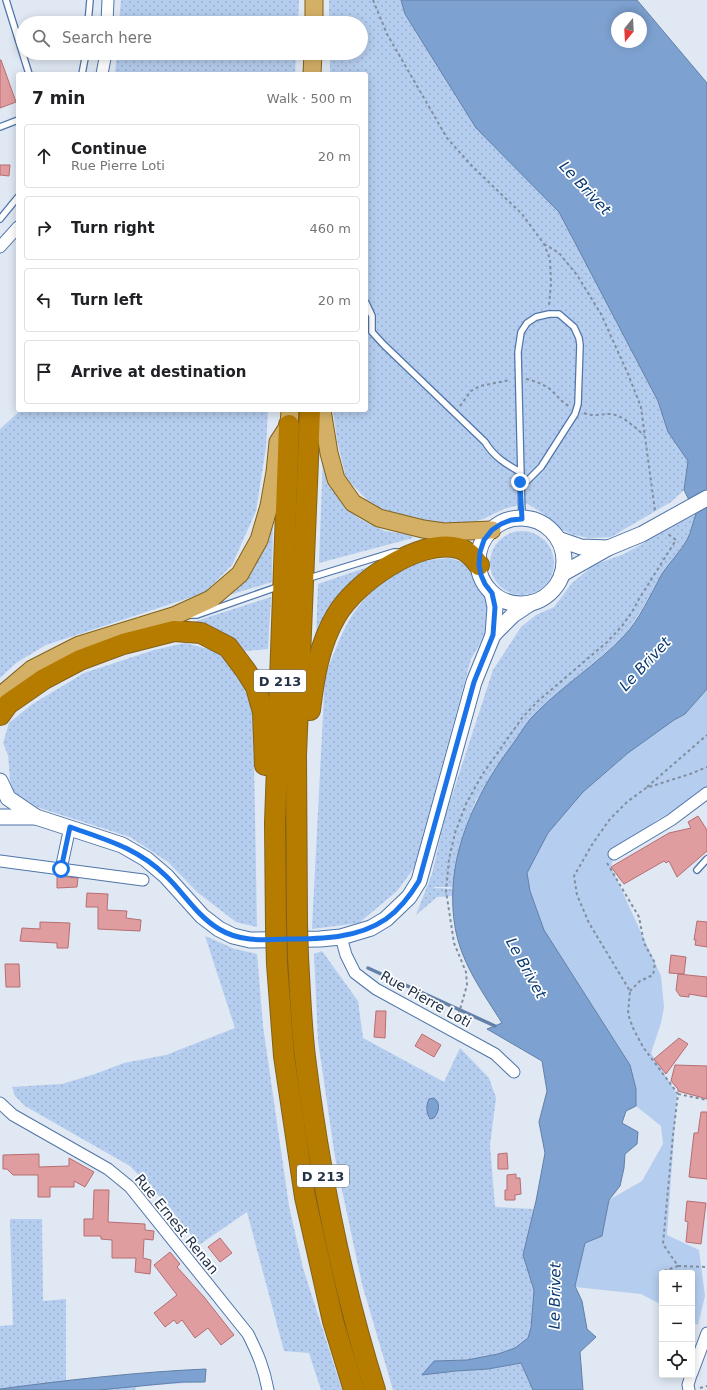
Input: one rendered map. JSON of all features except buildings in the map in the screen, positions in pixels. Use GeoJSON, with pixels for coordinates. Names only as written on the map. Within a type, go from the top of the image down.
{"type":"FeatureCollection","features":[{"type":"Feature","properties":{"kind":"highway","name":"D 213"},"geometry":{"type":"LineString","coordinates":[[310,412],[293,582],[275,822],[277,964],[284,1056],[305,1197],[333,1321],[354,1390]]}},
{"type":"Feature","properties":{"kind":"highway","name":"D 213"},"geometry":{"type":"LineString","coordinates":[[289,418],[296,756],[296,924],[305,1056],[317,1144],[340,1261],[365,1358],[375,1390]]}},
{"type":"Feature","properties":{"kind":"highway"},"geometry":{"type":"LineString","coordinates":[[296,824],[304,804],[308,736],[315,673],[320,653],[328,632],[346,600],[356,589],[387,567],[418,552],[432,548],[459,548],[471,555],[479,565]]}},
{"type":"Feature","properties":{"kind":"highway"},"geometry":{"type":"LineString","coordinates":[[0,715],[8,704],[44,679],[80,660],[123,644],[174,631],[201,633],[228,646],[256,687],[263,712],[266,804],[275,822]]}},
{"type":"Feature","properties":{"kind":"main road"},"geometry":{"type":"LineString","coordinates":[[314,0],[314,16]]}},
{"type":"Feature","properties":{"kind":"main road"},"geometry":{"type":"LineString","coordinates":[[312,72],[313,60]]}},
{"type":"Feature","properties":{"kind":"main road"},"geometry":{"type":"LineString","coordinates":[[322,412],[329,453],[336,479],[353,502],[380,518],[423,529],[444,532],[492,530]]}},
{"type":"Feature","properties":{"kind":"main road"},"geometry":{"type":"LineString","coordinates":[[0,696],[32,669],[79,645],[132,627],[176,615],[211,599],[240,574],[259,540],[269,506],[275,472],[278,442],[289,418]]}},
{"type":"Feature","properties":{"kind":"main road"},"geometry":{"type":"LineString","coordinates":[[562,574],[608,548],[632,539],[707,498]]}},
{"type":"Feature","properties":{"kind":"main road"},"geometry":{"type":"LineString","coordinates":[[493,635],[513,615],[531,603],[542,599],[551,593],[558,584],[562,574],[564,562],[563,550],[558,539],[549,528],[536,521],[522,519],[506,522],[492,530],[484,540],[480,552],[479,565],[481,575],[485,584],[492,593],[504,600],[517,604],[531,603]]}},
{"type":"Feature","properties":{"kind":"main road"},"geometry":{"type":"LineString","coordinates":[[558,539],[581,547],[608,548]]}},
{"type":"Feature","properties":{"kind":"main road"},"geometry":{"type":"LineString","coordinates":[[0,817],[36,817],[122,845],[146,859],[166,876],[202,916],[219,929],[232,936],[250,940],[320,939],[341,937],[371,928],[386,919],[409,897],[419,881],[474,682],[493,635],[495,607],[492,593]]}},
{"type":"Feature","properties":{"kind":"main road"},"geometry":{"type":"LineString","coordinates":[[0,781],[8,798],[36,817]]}},
{"type":"Feature","properties":{"kind":"street"},"geometry":{"type":"LineString","coordinates":[[107,16],[108,0]]}},
{"type":"Feature","properties":{"kind":"street"},"geometry":{"type":"LineString","coordinates":[[102,72],[105,60]]}},
{"type":"Feature","properties":{"kind":"street"},"geometry":{"type":"LineString","coordinates":[[0,247],[16,229]]}},
{"type":"Feature","properties":{"kind":"street"},"geometry":{"type":"LineString","coordinates":[[614,854],[671,820],[707,793]]}},
{"type":"Feature","properties":{"kind":"street"},"geometry":{"type":"LineString","coordinates":[[61,869],[70,827]]}},
{"type":"Feature","properties":{"kind":"street"},"geometry":{"type":"LineString","coordinates":[[0,861],[143,880]]}},
{"type":"Feature","properties":{"kind":"street","name":"Rue Pierre Loti"},"geometry":{"type":"LineString","coordinates":[[341,937],[346,955],[355,973],[376,989],[495,1054],[514,1072]]}},
{"type":"Feature","properties":{"kind":"street","name":"Rue Ernest Renan"},"geometry":{"type":"LineString","coordinates":[[0,1103],[13,1115],[108,1169],[130,1187],[248,1334],[259,1355],[268,1390]]}},
{"type":"Feature","properties":{"kind":"street"},"geometry":{"type":"LineString","coordinates":[[695,1366],[707,1333]]}},
{"type":"Feature","properties":{"kind":"street"},"geometry":{"type":"LineString","coordinates":[[689,1390],[688,1385],[691,1378]]}},
{"type":"Feature","properties":{"kind":"lane"},"geometry":{"type":"LineString","coordinates":[[6,0],[16,32]]}},
{"type":"Feature","properties":{"kind":"lane"},"geometry":{"type":"LineString","coordinates":[[89,16],[90,0]]}},
{"type":"Feature","properties":{"kind":"lane"},"geometry":{"type":"LineString","coordinates":[[25,60],[28,72]]}},
{"type":"Feature","properties":{"kind":"lane"},"geometry":{"type":"LineString","coordinates":[[82,72],[85,60]]}},
{"type":"Feature","properties":{"kind":"lane"},"geometry":{"type":"LineString","coordinates":[[0,127],[16,121]]}},
{"type":"Feature","properties":{"kind":"lane"},"geometry":{"type":"LineString","coordinates":[[0,219],[16,199]]}},
{"type":"Feature","properties":{"kind":"lane"},"geometry":{"type":"LineString","coordinates":[[368,307],[372,316],[372,332],[485,442],[492,452],[504,463],[520,472]]}},
{"type":"Feature","properties":{"kind":"lane"},"geometry":{"type":"LineString","coordinates":[[520,482],[527,481],[541,467],[575,414],[576,410],[580,338],[574,327],[559,314],[536,316],[527,323],[521,332],[518,352],[518,379],[520,482],[522,519]]}},
{"type":"Feature","properties":{"kind":"lane"},"geometry":{"type":"LineString","coordinates":[[176,615],[197,615],[293,582],[394,552],[418,552]]}},
{"type":"Feature","properties":{"kind":"lane"},"geometry":{"type":"LineString","coordinates":[[697,870],[707,859]]}},
{"type":"Feature","properties":{"kind":"path"},"geometry":{"type":"LineString","coordinates":[[373,0],[387,34],[447,138],[472,166],[522,214],[544,244],[550,259],[551,283],[549,314]]}},
{"type":"Feature","properties":{"kind":"path"},"geometry":{"type":"LineString","coordinates":[[544,244],[559,253],[578,275],[601,314],[641,407],[648,452],[648,470],[660,524]]}},
{"type":"Feature","properties":{"kind":"path"},"geometry":{"type":"LineString","coordinates":[[454,412],[471,392],[480,386],[502,380],[526,379],[538,382],[549,388],[564,403],[576,410],[590,416],[610,414],[626,420],[644,434]]}},
{"type":"Feature","properties":{"kind":"path"},"geometry":{"type":"LineString","coordinates":[[459,1014],[467,985],[466,972],[454,943],[446,882],[449,859],[458,822],[466,804],[482,775],[522,718],[538,701],[606,643],[622,626],[676,540]]}},
{"type":"Feature","properties":{"kind":"path"},"geometry":{"type":"LineString","coordinates":[[707,736],[646,788],[626,802],[610,819],[593,843],[574,876],[577,895],[589,923],[630,991],[628,1014],[632,1028],[643,1047],[678,1094],[707,1100]]}},
{"type":"Feature","properties":{"kind":"path"},"geometry":{"type":"LineString","coordinates":[[646,788],[707,767]]}},
{"type":"Feature","properties":{"kind":"path"},"geometry":{"type":"LineString","coordinates":[[614,854],[605,860],[639,917],[644,943],[655,963],[653,976],[640,981],[630,991]]}},
{"type":"Feature","properties":{"kind":"path"},"geometry":{"type":"LineString","coordinates":[[678,1094],[663,1244],[678,1266]]}},
{"type":"Feature","properties":{"kind":"path"},"geometry":{"type":"LineString","coordinates":[[667,1270],[678,1266],[707,1267]]}},
{"type":"Feature","properties":{"kind":"shaded area"},"geometry":{"type":"Polygon","coordinates":[[[121,0],[299,0],[298,16],[120,16],[121,0]]]}},
{"type":"Feature","properties":{"kind":"shaded area"},"geometry":{"type":"Polygon","coordinates":[[[329,0],[401,0],[405,14],[476,128],[559,211],[658,401],[668,432],[688,461],[684,490],[671,502],[611,537],[589,538],[574,535],[560,529],[544,514],[526,503],[504,509],[483,519],[455,528],[414,519],[373,506],[346,478],[337,440],[333,412],[368,412],[368,72],[330,72],[330,60],[368,60],[368,16],[329,16],[329,0]]]}},
{"type":"Feature","properties":{"kind":"shaded area"},"geometry":{"type":"Polygon","coordinates":[[[116,60],[296,60],[295,72],[115,72],[116,60]]]}},
{"type":"Feature","properties":{"kind":"shaded area"},"geometry":{"type":"Polygon","coordinates":[[[19,412],[268,412],[266,447],[256,511],[232,565],[204,593],[46,645],[16,663],[0,678],[0,429],[19,412]]]}},
{"type":"Feature","properties":{"kind":"shaded area"},"geometry":{"type":"Polygon","coordinates":[[[323,456],[337,496],[358,518],[385,531],[411,535],[413,538],[319,563],[323,456]]]}},
{"type":"Feature","properties":{"kind":"shaded area"},"geometry":{"type":"Polygon","coordinates":[[[273,514],[272,582],[226,596],[273,514]]]}},
{"type":"Feature","properties":{"kind":"shaded area"},"geometry":{"type":"Polygon","coordinates":[[[696,514],[687,540],[663,573],[625,635],[536,713],[476,800],[458,852],[453,887],[434,887],[453,889],[453,896],[437,897],[416,915],[432,874],[445,817],[493,670],[521,627],[536,615],[554,607],[572,583],[594,565],[624,554],[696,514]]]}},
{"type":"Feature","properties":{"kind":"shaded area"},"geometry":{"type":"Polygon","coordinates":[[[522,531],[534,534],[545,540],[551,551],[554,563],[551,575],[545,586],[534,592],[522,595],[510,592],[499,586],[493,575],[490,563],[493,551],[499,540],[510,534],[522,531]]]}},
{"type":"Feature","properties":{"kind":"shaded area"},"geometry":{"type":"Polygon","coordinates":[[[450,558],[465,564],[475,574],[487,598],[489,617],[479,646],[471,659],[414,868],[397,891],[359,923],[312,929],[325,675],[341,636],[353,614],[373,591],[390,577],[416,563],[450,558]]]}},
{"type":"Feature","properties":{"kind":"shaded area"},"geometry":{"type":"Polygon","coordinates":[[[371,566],[348,584],[332,607],[316,637],[318,584],[371,566]]]}},
{"type":"Feature","properties":{"kind":"shaded area"},"geometry":{"type":"Polygon","coordinates":[[[271,597],[268,649],[245,651],[231,638],[190,623],[271,597]]]}},
{"type":"Feature","properties":{"kind":"shaded area"},"geometry":{"type":"Polygon","coordinates":[[[185,643],[216,651],[238,672],[253,711],[257,927],[236,922],[197,892],[168,862],[130,837],[18,801],[11,790],[8,755],[3,743],[9,723],[31,705],[84,673],[154,650],[185,643]]]}},
{"type":"Feature","properties":{"kind":"shaded area"},"geometry":{"type":"Polygon","coordinates":[[[707,689],[707,791],[702,796],[657,820],[614,854],[611,867],[661,976],[664,1007],[661,1023],[651,1053],[677,1094],[667,1235],[699,1250],[705,1296],[698,1325],[695,1324],[695,1270],[659,1270],[659,1303],[641,1294],[575,1287],[585,1243],[602,1236],[609,1200],[642,1181],[663,1144],[661,1126],[636,1106],[630,1065],[544,930],[530,891],[527,873],[548,833],[583,792],[628,753],[674,720],[685,714],[707,689]]]}},
{"type":"Feature","properties":{"kind":"shaded area"},"geometry":{"type":"Polygon","coordinates":[[[205,936],[235,949],[257,954],[263,1026],[289,1206],[303,1268],[342,1390],[321,1390],[309,1353],[284,1351],[247,1212],[199,1245],[166,1203],[130,1166],[25,1106],[15,1096],[12,1087],[62,1084],[124,1063],[166,1055],[235,1028],[205,936]]]}},
{"type":"Feature","properties":{"kind":"shaded area"},"geometry":{"type":"Polygon","coordinates":[[[322,951],[358,1001],[363,1038],[444,1082],[460,1048],[489,1078],[496,1098],[490,1145],[495,1207],[534,1209],[523,1255],[534,1290],[531,1328],[528,1338],[515,1348],[498,1354],[467,1360],[434,1361],[423,1375],[488,1369],[521,1363],[533,1390],[393,1390],[362,1284],[335,1157],[318,1041],[314,954],[322,951]]]}},
{"type":"Feature","properties":{"kind":"shaded area"},"geometry":{"type":"Polygon","coordinates":[[[10,1219],[42,1219],[43,1301],[66,1299],[66,1380],[206,1369],[205,1382],[137,1386],[135,1390],[0,1390],[0,1326],[13,1325],[10,1219]]]}},
{"type":"Feature","properties":{"kind":"water","name":"Le Brivet"},"geometry":{"type":"Polygon","coordinates":[[[401,0],[637,0],[707,83],[707,689],[685,714],[674,720],[628,753],[583,792],[548,833],[527,873],[530,891],[544,930],[630,1065],[636,1089],[636,1106],[626,1111],[622,1123],[638,1132],[637,1144],[625,1154],[620,1186],[609,1200],[602,1236],[585,1243],[575,1286],[582,1301],[587,1329],[596,1337],[580,1352],[583,1390],[533,1390],[521,1363],[488,1369],[422,1375],[434,1361],[467,1360],[498,1354],[515,1348],[528,1338],[531,1328],[534,1290],[523,1255],[536,1201],[545,1153],[539,1122],[547,1091],[542,1061],[487,1029],[502,1023],[469,968],[459,944],[453,906],[454,880],[458,855],[465,830],[475,807],[500,762],[534,715],[547,702],[603,656],[629,630],[662,574],[687,540],[696,514],[684,490],[688,461],[668,432],[658,401],[559,212],[476,128],[405,14],[401,0]]]}},
{"type":"Feature","properties":{"kind":"water"},"geometry":{"type":"Polygon","coordinates":[[[434,1098],[438,1102],[438,1110],[434,1118],[430,1119],[427,1111],[427,1104],[429,1099],[434,1098]]]}},
{"type":"Feature","properties":{"kind":"water"},"geometry":{"type":"Polygon","coordinates":[[[206,1369],[205,1382],[182,1382],[99,1390],[0,1390],[103,1377],[206,1369]]]}},
{"type":"Feature","properties":{"kind":"waterway"},"geometry":{"type":"LineString","coordinates":[[368,968],[495,1026]]}},
{"type":"Feature","properties":{"kind":"route"},"geometry":{"type":"LineString","coordinates":[[61,869],[70,827],[122,845],[146,859],[166,876],[202,916],[219,929],[232,936],[250,940],[320,939],[341,937],[371,928],[386,919],[409,897],[419,881],[474,682],[493,635],[495,607],[492,593],[485,584],[481,575],[479,565],[480,552],[484,540],[492,530],[511,520],[522,519],[520,482]]}}]}
